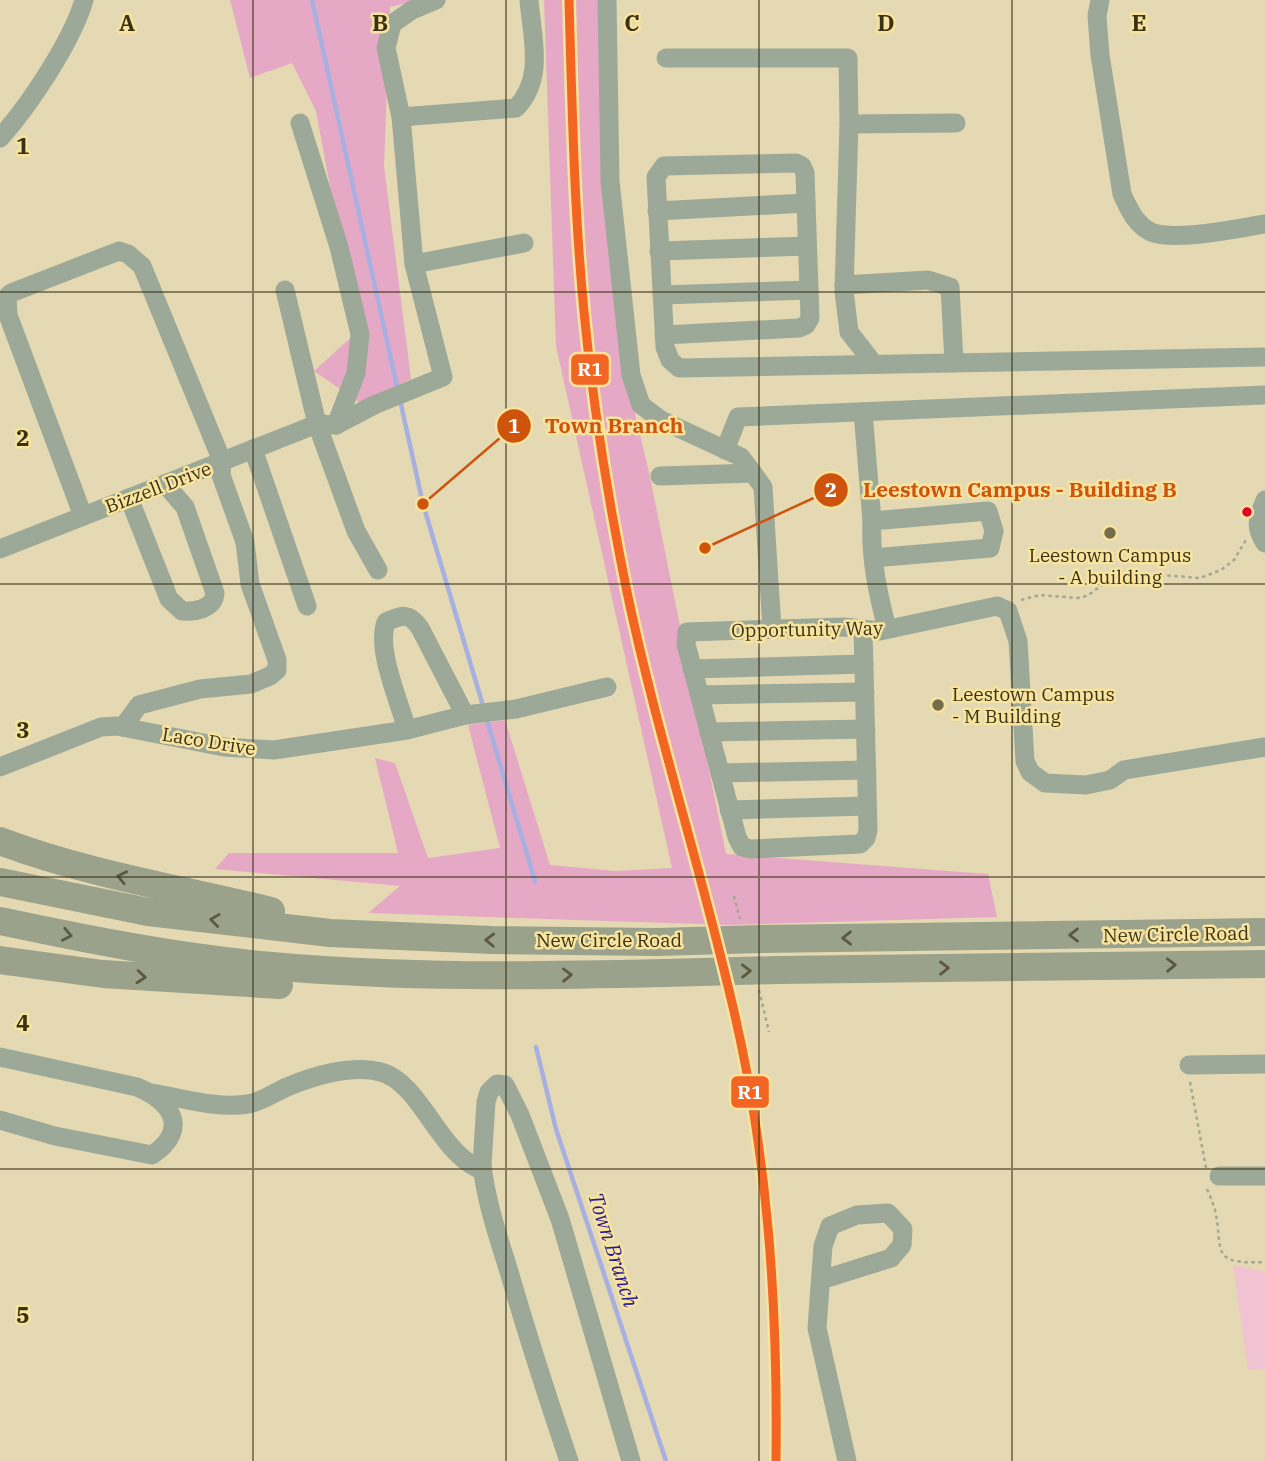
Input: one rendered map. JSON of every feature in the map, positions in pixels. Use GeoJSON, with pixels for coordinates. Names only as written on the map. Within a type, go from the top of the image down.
{"type":"FeatureCollection","features":[{"type":"Feature","properties":{"kind":"highway"},"geometry":{"type":"LineString","coordinates":[[0,841],[98,872],[271,911],[330,933]]}},
{"type":"Feature","properties":{"kind":"highway","name":"New Circle Road"},"geometry":{"type":"LineString","coordinates":[[0,882],[148,912],[330,933],[492,940],[657,942],[1265,932]]}},
{"type":"Feature","properties":{"kind":"highway","name":"New Circle Road"},"geometry":{"type":"LineString","coordinates":[[0,921],[189,957],[273,967],[376,973],[496,975],[1265,964]]}},
{"type":"Feature","properties":{"kind":"highway"},"geometry":{"type":"LineString","coordinates":[[0,960],[127,976],[310,986],[330,986],[376,973]]}},
{"type":"Feature","properties":{"kind":"street"},"geometry":{"type":"LineString","coordinates":[[0,138],[18,119],[64,46],[84,0]]}},
{"type":"Feature","properties":{"kind":"street"},"geometry":{"type":"LineString","coordinates":[[436,0],[412,10],[392,23],[386,48],[401,117],[414,264],[524,243]]}},
{"type":"Feature","properties":{"kind":"street"},"geometry":{"type":"LineString","coordinates":[[401,117],[516,108],[527,97],[535,72],[529,0]]}},
{"type":"Feature","properties":{"kind":"street"},"geometry":{"type":"LineString","coordinates":[[607,0],[610,181],[634,388],[641,405],[661,420],[741,457],[763,487],[772,629]]}},
{"type":"Feature","properties":{"kind":"street"},"geometry":{"type":"LineString","coordinates":[[1100,0],[1097,16],[1100,55],[1122,194],[1130,214],[1151,232],[1168,236],[1265,225]]}},
{"type":"Feature","properties":{"kind":"street"},"geometry":{"type":"LineString","coordinates":[[666,58],[848,58],[845,285],[849,332],[874,364]]}},
{"type":"Feature","properties":{"kind":"street"},"geometry":{"type":"LineString","coordinates":[[300,123],[339,247],[360,334],[356,373],[326,424]]}},
{"type":"Feature","properties":{"kind":"street"},"geometry":{"type":"LineString","coordinates":[[849,124],[956,123]]}},
{"type":"Feature","properties":{"kind":"street"},"geometry":{"type":"LineString","coordinates":[[664,335],[799,328],[806,325],[810,318],[805,173],[802,166],[796,163],[664,166],[656,177],[659,251],[662,295],[664,335],[665,347],[670,360],[679,368],[1265,357]]}},
{"type":"Feature","properties":{"kind":"street"},"geometry":{"type":"LineString","coordinates":[[657,211],[806,203]]}},
{"type":"Feature","properties":{"kind":"street"},"geometry":{"type":"LineString","coordinates":[[659,251],[807,246]]}},
{"type":"Feature","properties":{"kind":"street"},"geometry":{"type":"LineString","coordinates":[[83,516],[8,315],[7,297],[11,293],[119,251],[135,258],[142,266],[222,461],[221,475],[245,542],[250,584],[277,660],[277,670],[251,684],[200,689],[139,705],[123,727]]}},
{"type":"Feature","properties":{"kind":"street","name":"Bizzell Drive"},"geometry":{"type":"LineString","coordinates":[[0,549],[443,377],[414,264]]}},
{"type":"Feature","properties":{"kind":"street"},"geometry":{"type":"LineString","coordinates":[[845,285],[928,280],[950,287],[954,363]]}},
{"type":"Feature","properties":{"kind":"street"},"geometry":{"type":"LineString","coordinates":[[285,290],[356,531],[379,570]]}},
{"type":"Feature","properties":{"kind":"street"},"geometry":{"type":"LineString","coordinates":[[662,295],[809,290]]}},
{"type":"Feature","properties":{"kind":"street"},"geometry":{"type":"LineString","coordinates":[[725,450],[738,417],[1265,396]]}},
{"type":"Feature","properties":{"kind":"street"},"geometry":{"type":"LineString","coordinates":[[863,412],[872,521],[870,544],[887,629]]}},
{"type":"Feature","properties":{"kind":"street"},"geometry":{"type":"LineString","coordinates":[[253,449],[307,606]]}},
{"type":"Feature","properties":{"kind":"street"},"geometry":{"type":"LineString","coordinates":[[660,476],[753,473]]}},
{"type":"Feature","properties":{"kind":"street"},"geometry":{"type":"LineString","coordinates":[[129,498],[169,599],[182,611],[207,607],[215,599],[215,593],[185,507],[165,484]]}},
{"type":"Feature","properties":{"kind":"street"},"geometry":{"type":"LineString","coordinates":[[1261,509],[1258,531],[1265,543]]}},
{"type":"Feature","properties":{"kind":"street"},"geometry":{"type":"LineString","coordinates":[[872,521],[988,511],[994,531],[990,548],[873,558]]}},
{"type":"Feature","properties":{"kind":"street","name":"Opportunity Way"},"geometry":{"type":"LineString","coordinates":[[692,669],[686,644],[687,632],[844,627],[887,629],[998,606],[1008,611]]}},
{"type":"Feature","properties":{"kind":"street"},"geometry":{"type":"LineString","coordinates":[[1008,611],[1018,641],[1025,761],[1030,772],[1045,783],[1086,785],[1110,780],[1124,770],[1265,747]]}},
{"type":"Feature","properties":{"kind":"street"},"geometry":{"type":"LineString","coordinates":[[416,728],[384,653],[382,634],[386,622],[401,615],[413,619],[420,628],[472,715]]}},
{"type":"Feature","properties":{"kind":"street"},"geometry":{"type":"LineString","coordinates":[[863,629],[866,729],[868,830],[866,838],[860,844],[751,849],[742,847],[729,810],[692,669],[864,664]]}},
{"type":"Feature","properties":{"kind":"street","name":"Laco Drive"},"geometry":{"type":"LineString","coordinates":[[0,766],[101,727],[123,727],[224,747],[274,750],[416,728],[472,715],[516,709],[607,687]]}},
{"type":"Feature","properties":{"kind":"street"},"geometry":{"type":"LineString","coordinates":[[699,695],[865,692]]}},
{"type":"Feature","properties":{"kind":"street"},"geometry":{"type":"LineString","coordinates":[[709,732],[866,729]]}},
{"type":"Feature","properties":{"kind":"street"},"geometry":{"type":"LineString","coordinates":[[720,773],[867,770]]}},
{"type":"Feature","properties":{"kind":"street"},"geometry":{"type":"LineString","coordinates":[[729,810],[867,806]]}},
{"type":"Feature","properties":{"kind":"street"},"geometry":{"type":"LineString","coordinates":[[0,1057],[137,1087],[165,1103],[173,1117],[172,1132],[163,1147],[152,1155],[55,1136],[0,1120]]}},
{"type":"Feature","properties":{"kind":"street"},"geometry":{"type":"LineString","coordinates":[[1189,1065],[1265,1064]]}},
{"type":"Feature","properties":{"kind":"street"},"geometry":{"type":"LineString","coordinates":[[152,1094],[215,1104],[244,1105],[323,1075],[352,1070],[381,1072],[412,1095],[454,1151],[477,1168],[482,1165]]}},
{"type":"Feature","properties":{"kind":"street"},"geometry":{"type":"LineString","coordinates":[[569,1461],[484,1182],[482,1165],[486,1102],[489,1092],[501,1082],[505,1084],[516,1105],[560,1219],[631,1461]]}},
{"type":"Feature","properties":{"kind":"street"},"geometry":{"type":"LineString","coordinates":[[1219,1176],[1265,1175]]}},
{"type":"Feature","properties":{"kind":"street"},"geometry":{"type":"LineString","coordinates":[[821,1280],[891,1258],[902,1245],[902,1228],[888,1213],[857,1215],[830,1226],[823,1247],[817,1328],[847,1461]]}},
{"type":"Feature","properties":{"kind":"path"},"geometry":{"type":"LineString","coordinates":[[1008,611],[1020,601],[1040,595],[1077,598],[1087,596],[1112,577],[1133,573],[1200,579],[1221,570],[1234,560],[1261,509]]}},
{"type":"Feature","properties":{"kind":"path"},"geometry":{"type":"LineString","coordinates":[[1261,1262],[1265,1268]]}},
{"type":"Feature","properties":{"kind":"shaded area"},"geometry":{"type":"Polygon","coordinates":[[[230,0],[420,0],[390,7],[384,166],[411,379],[360,403],[314,371],[357,332],[316,111],[292,63],[250,78],[230,0]]]}},
{"type":"Feature","properties":{"kind":"shaded area"},"geometry":{"type":"Polygon","coordinates":[[[544,0],[609,0],[626,375],[650,477],[726,854],[988,874],[997,917],[729,925],[368,913],[400,886],[215,869],[229,853],[398,853],[375,758],[395,763],[428,858],[500,848],[468,725],[505,720],[550,865],[616,871],[672,868],[556,346],[544,0]]]}},
{"type":"Feature","properties":{"kind":"shaded area"},"geometry":{"type":"Polygon","coordinates":[[[1233,1265],[1262,1271],[1265,1276],[1265,1369],[1248,1370],[1233,1265]]]}},
{"type":"Feature","properties":{"kind":"waterway","name":"Town Branch"},"geometry":{"type":"LineString","coordinates":[[312,0],[398,391]]}},
{"type":"Feature","properties":{"kind":"waterway","name":"Town Branch"},"geometry":{"type":"LineString","coordinates":[[400,400],[423,504],[484,709]]}},
{"type":"Feature","properties":{"kind":"waterway","name":"Town Branch"},"geometry":{"type":"LineString","coordinates":[[486,717],[535,881]]}},
{"type":"Feature","properties":{"kind":"waterway","name":"Town Branch"},"geometry":{"type":"LineString","coordinates":[[536,1047],[556,1129],[666,1461]]}},
{"type":"Feature","properties":{"kind":"transit line","name":"R1"},"geometry":{"type":"LineString","coordinates":[[569,0],[578,234],[597,417],[627,592],[732,1003],[754,1116],[772,1288],[776,1461]]}},
{"type":"Feature","properties":{"kind":"place","name":"Town Branch"},"geometry":{"type":"Point","coordinates":[423,504]}},
{"type":"Feature","properties":{"kind":"place","name":"Leestown Campus - A building"},"geometry":{"type":"Point","coordinates":[1110,533]}},
{"type":"Feature","properties":{"kind":"place","name":"Leestown Campus - Building B"},"geometry":{"type":"Point","coordinates":[705,548]}},
{"type":"Feature","properties":{"kind":"place","name":"Leestown Campus - M Building"},"geometry":{"type":"Point","coordinates":[938,705]}}]}
